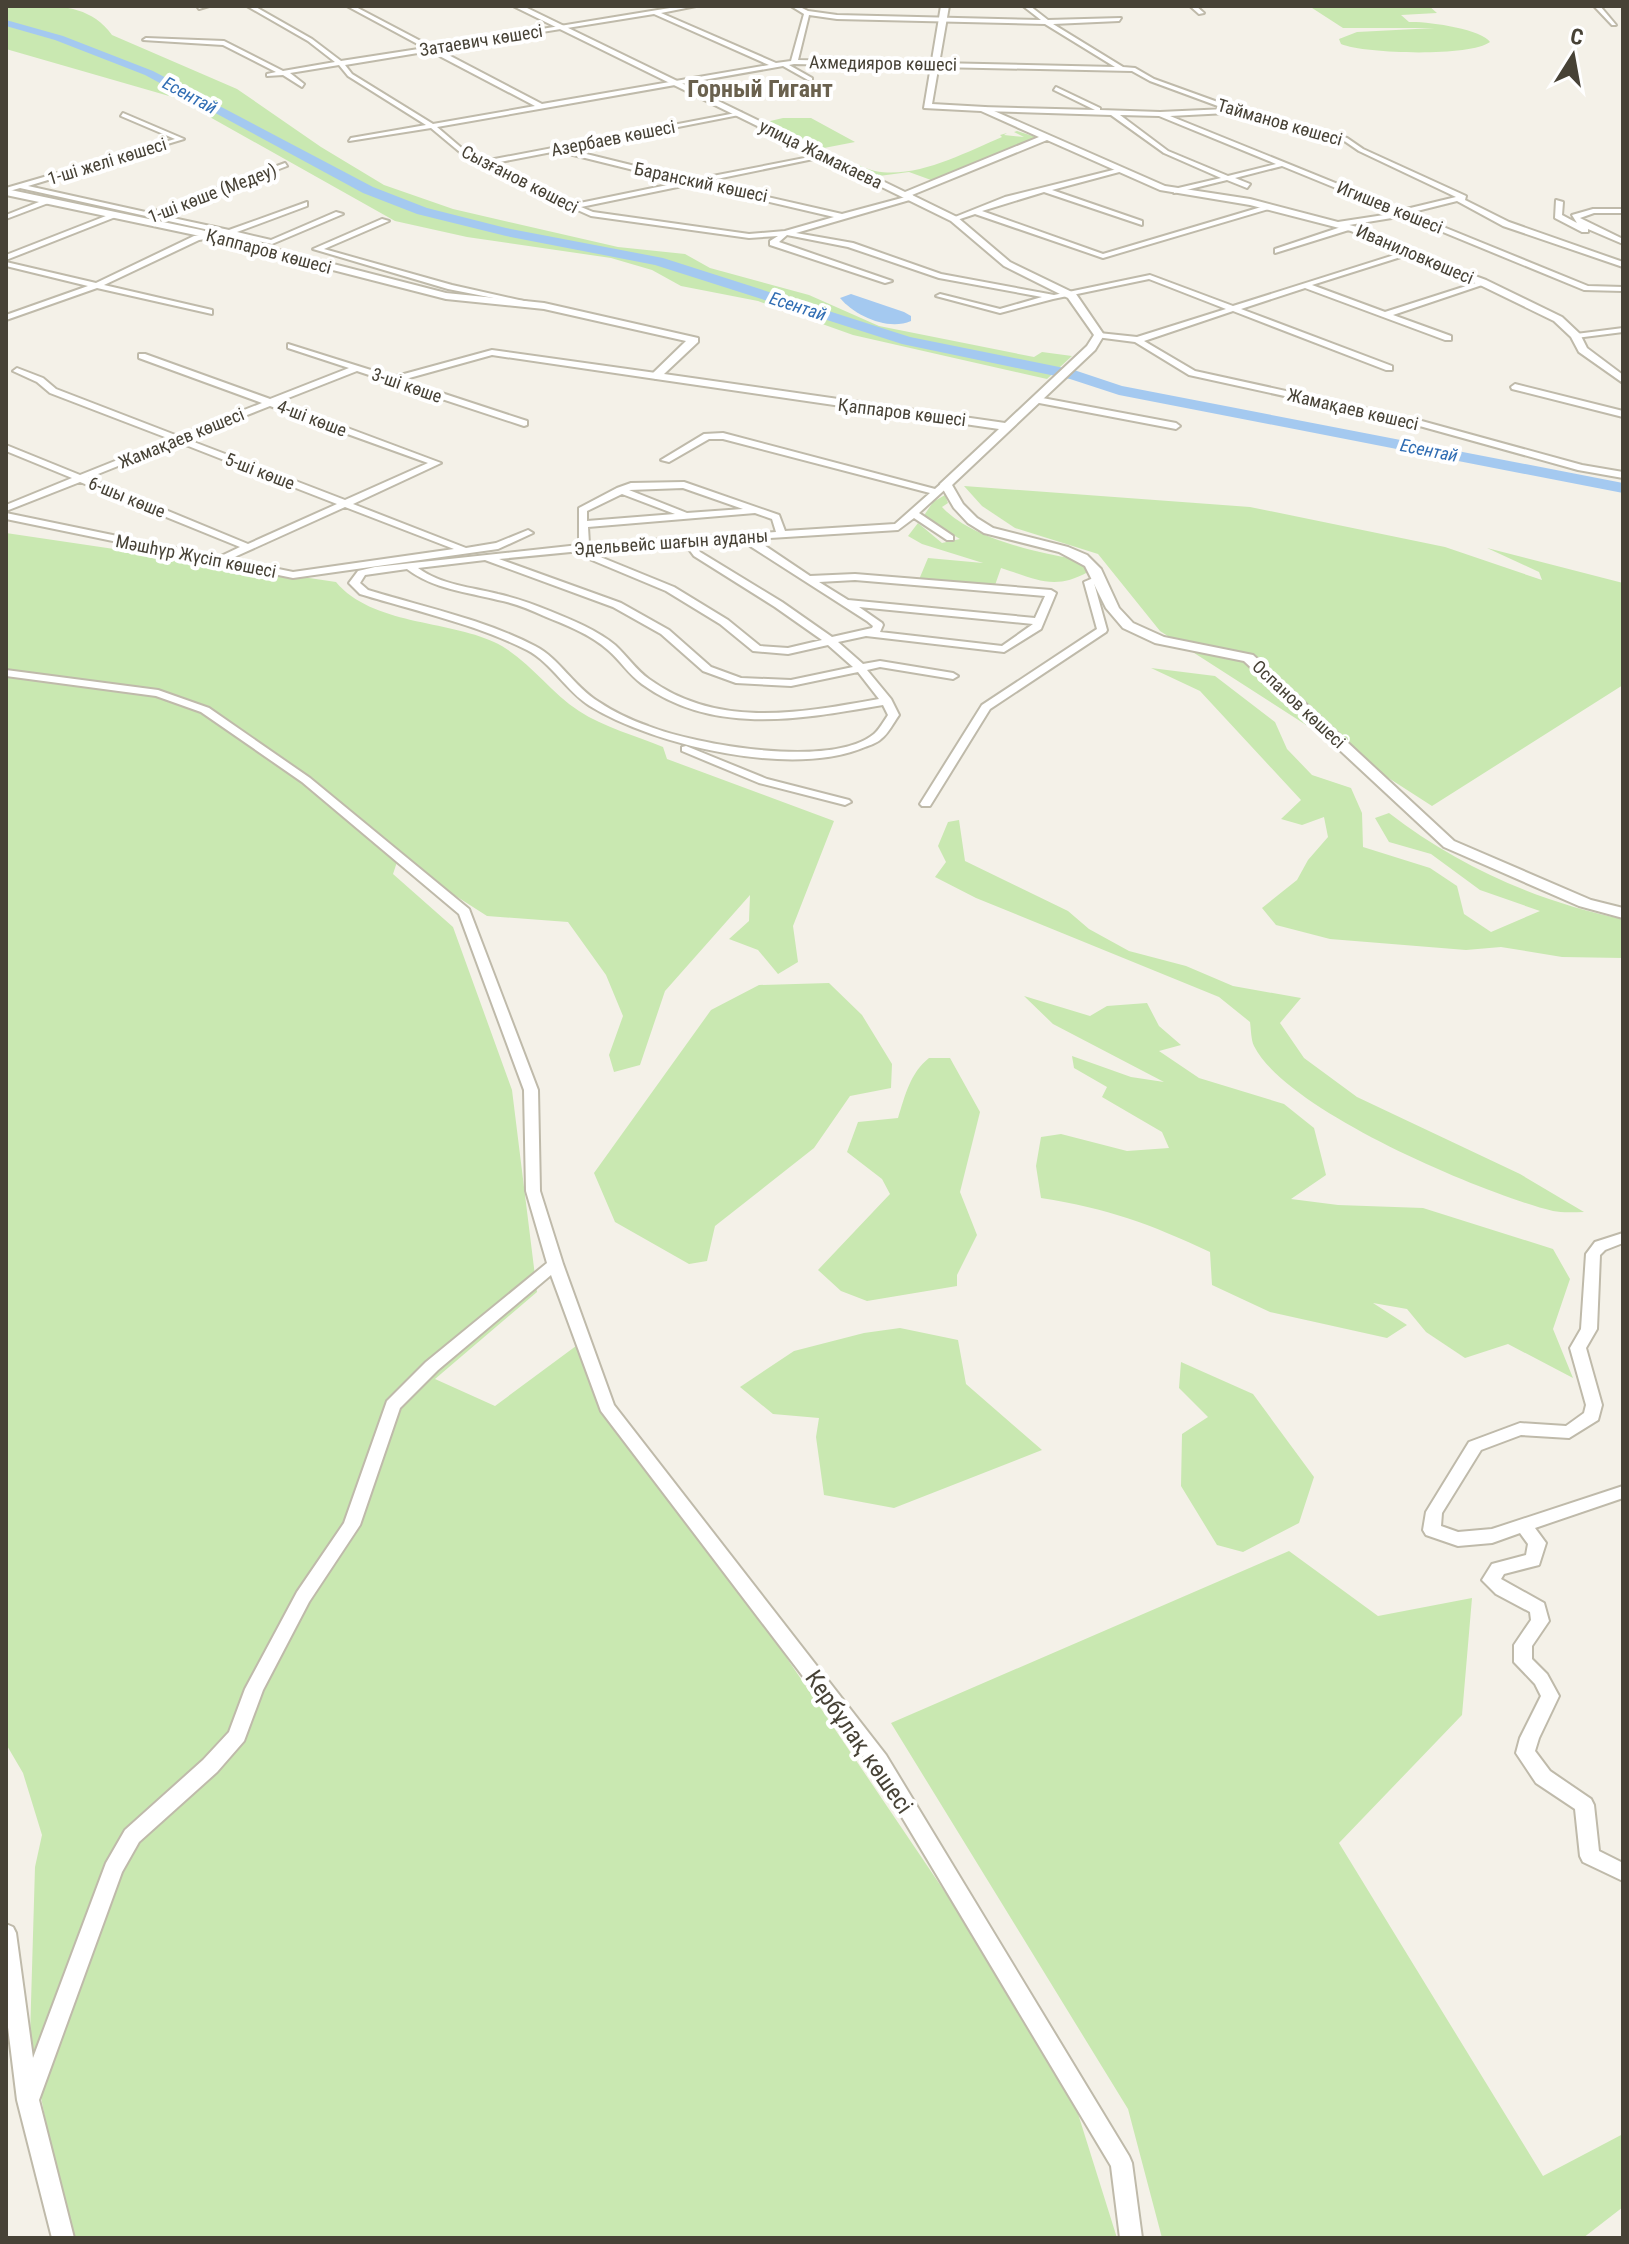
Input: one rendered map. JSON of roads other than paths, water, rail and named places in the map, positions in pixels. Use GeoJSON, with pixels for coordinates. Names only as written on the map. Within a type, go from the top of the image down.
{"type":"FeatureCollection","features":[{"type":"Feature","properties":{"kind":"street"},"geometry":{"type":"LineString","coordinates":[[199,7],[206,6]]}},
{"type":"Feature","properties":{"kind":"street","name":"Сызғанов көшесі"},"geometry":{"type":"LineString","coordinates":[[250,6],[310,40],[350,75],[431,125],[469,157],[569,207],[593,215],[749,236],[786,233],[850,245],[939,276],[1042,292],[1053,297]]}},
{"type":"Feature","properties":{"kind":"street"},"geometry":{"type":"LineString","coordinates":[[350,6],[540,106]]}},
{"type":"Feature","properties":{"kind":"street","name":"улица Жамакаева"},"geometry":{"type":"LineString","coordinates":[[517,6],[954,219],[1007,264],[1072,296]]}},
{"type":"Feature","properties":{"kind":"street"},"geometry":{"type":"LineString","coordinates":[[641,6],[810,79]]}},
{"type":"Feature","properties":{"kind":"street","name":"Затаевич көшесі"},"geometry":{"type":"LineString","coordinates":[[269,75],[693,6]]}},
{"type":"Feature","properties":{"kind":"street"},"geometry":{"type":"LineString","coordinates":[[794,6],[807,13],[943,20],[1049,22],[1119,19]]}},
{"type":"Feature","properties":{"kind":"street"},"geometry":{"type":"LineString","coordinates":[[945,6],[927,106],[1160,114],[1235,110]]}},
{"type":"Feature","properties":{"kind":"street"},"geometry":{"type":"LineString","coordinates":[[1026,6],[1124,69]]}},
{"type":"Feature","properties":{"kind":"street"},"geometry":{"type":"LineString","coordinates":[[1192,6],[1201,13]]}},
{"type":"Feature","properties":{"kind":"street"},"geometry":{"type":"LineString","coordinates":[[1597,6],[1614,24]]}},
{"type":"Feature","properties":{"kind":"street"},"geometry":{"type":"LineString","coordinates":[[794,62],[807,13]]}},
{"type":"Feature","properties":{"kind":"street"},"geometry":{"type":"LineString","coordinates":[[146,40],[224,43],[302,85]]}},
{"type":"Feature","properties":{"kind":"street","name":"Ахмедияров көшесі"},"geometry":{"type":"LineString","coordinates":[[351,140],[794,62],[1133,69]]}},
{"type":"Feature","properties":{"kind":"street","name":"Тайманов көшесі"},"geometry":{"type":"LineString","coordinates":[[1133,69],[1174,89],[1235,110],[1345,139],[1361,150],[1463,198],[1458,199]]}},
{"type":"Feature","properties":{"kind":"street"},"geometry":{"type":"LineString","coordinates":[[1056,89],[1100,111]]}},
{"type":"Feature","properties":{"kind":"street","name":"Иваниловкөшесі"},"geometry":{"type":"LineString","coordinates":[[982,109],[1177,191],[1271,207],[1345,226],[1404,253],[1482,282],[1558,319],[1576,336],[1583,350],[1623,380]]}},
{"type":"Feature","properties":{"kind":"street","name":"Азербаев көшесі"},"geometry":{"type":"LineString","coordinates":[[486,163],[739,113]]}},
{"type":"Feature","properties":{"kind":"street"},"geometry":{"type":"LineString","coordinates":[[1113,113],[1166,152],[1247,186]]}},
{"type":"Feature","properties":{"kind":"street","name":"Игишев көшесі"},"geometry":{"type":"LineString","coordinates":[[1160,114],[1587,288],[1623,289]]}},
{"type":"Feature","properties":{"kind":"street","name":"1-ші желі көшесі"},"geometry":{"type":"LineString","coordinates":[[19,186],[181,139],[123,115]]}},
{"type":"Feature","properties":{"kind":"street"},"geometry":{"type":"LineString","coordinates":[[888,281],[773,243],[786,233],[908,196],[1045,138]]}},
{"type":"Feature","properties":{"kind":"street","name":"Баранский көшесі"},"geometry":{"type":"LineString","coordinates":[[558,149],[692,181],[770,195],[844,217]]}},
{"type":"Feature","properties":{"kind":"street"},"geometry":{"type":"LineString","coordinates":[[569,207],[823,155]]}},
{"type":"Feature","properties":{"kind":"street"},"geometry":{"type":"LineString","coordinates":[[1177,191],[1283,164]]}},
{"type":"Feature","properties":{"kind":"street","name":"1-ші көше (Медеу)"},"geometry":{"type":"LineString","coordinates":[[138,220],[285,165]]}},
{"type":"Feature","properties":{"kind":"street"},"geometry":{"type":"LineString","coordinates":[[954,219],[1043,189],[1121,170]]}},
{"type":"Feature","properties":{"kind":"street"},"geometry":{"type":"LineString","coordinates":[[6,191],[19,186]]}},
{"type":"Feature","properties":{"kind":"street","name":"Қаппаров көшесі"},"geometry":{"type":"LineString","coordinates":[[19,186],[272,242],[339,214]]}},
{"type":"Feature","properties":{"kind":"street"},"geometry":{"type":"LineString","coordinates":[[1043,189],[1139,223]]}},
{"type":"Feature","properties":{"kind":"street","name":"Қаппаров көшесі"},"geometry":{"type":"LineString","coordinates":[[6,191],[209,235],[422,290],[465,299],[532,304]]}},
{"type":"Feature","properties":{"kind":"street"},"geometry":{"type":"LineString","coordinates":[[1278,251],[1345,226],[1458,199]]}},
{"type":"Feature","properties":{"kind":"street","name":"Тайманов көшесі"},"geometry":{"type":"LineString","coordinates":[[1458,199],[1506,224],[1623,265]]}},
{"type":"Feature","properties":{"kind":"street"},"geometry":{"type":"LineString","coordinates":[[6,217],[47,202]]}},
{"type":"Feature","properties":{"kind":"street"},"geometry":{"type":"LineString","coordinates":[[1559,202],[1557,214],[1562,220],[1619,241]]}},
{"type":"Feature","properties":{"kind":"street"},"geometry":{"type":"LineString","coordinates":[[6,318],[100,284],[209,235],[228,233],[304,204]]}},
{"type":"Feature","properties":{"kind":"street"},"geometry":{"type":"LineString","coordinates":[[975,211],[1103,256],[1271,207]]}},
{"type":"Feature","properties":{"kind":"street"},"geometry":{"type":"LineString","coordinates":[[1619,241],[1575,217],[1593,211],[1623,211]]}},
{"type":"Feature","properties":{"kind":"street"},"geometry":{"type":"LineString","coordinates":[[6,261],[114,216]]}},
{"type":"Feature","properties":{"kind":"street"},"geometry":{"type":"LineString","coordinates":[[304,260],[385,221]]}},
{"type":"Feature","properties":{"kind":"street","name":"Қаппаров көшесі"},"geometry":{"type":"LineString","coordinates":[[319,251],[487,295],[694,340],[656,376]]}},
{"type":"Feature","properties":{"kind":"street"},"geometry":{"type":"LineString","coordinates":[[1072,296],[1099,335],[1137,340],[1404,253]]}},
{"type":"Feature","properties":{"kind":"street"},"geometry":{"type":"LineString","coordinates":[[6,261],[209,312]]}},
{"type":"Feature","properties":{"kind":"street"},"geometry":{"type":"LineString","coordinates":[[940,296],[998,311],[1150,277],[1389,368]]}},
{"type":"Feature","properties":{"kind":"street"},"geometry":{"type":"LineString","coordinates":[[1385,315],[1482,282]]}},
{"type":"Feature","properties":{"kind":"street"},"geometry":{"type":"LineString","coordinates":[[422,290],[437,283]]}},
{"type":"Feature","properties":{"kind":"street"},"geometry":{"type":"LineString","coordinates":[[1304,285],[1448,338]]}},
{"type":"Feature","properties":{"kind":"street"},"geometry":{"type":"LineString","coordinates":[[1576,336],[1620,332]]}},
{"type":"Feature","properties":{"kind":"street"},"geometry":{"type":"LineString","coordinates":[[666,460],[707,436],[723,436],[941,488],[1091,348],[1099,335]]}},
{"type":"Feature","properties":{"kind":"street","name":"Жамақаев көшесі"},"geometry":{"type":"LineString","coordinates":[[1137,340],[1192,373],[1418,423],[1561,463],[1623,475]]}},
{"type":"Feature","properties":{"kind":"street","name":"3-ші көше"},"geometry":{"type":"LineString","coordinates":[[291,346],[524,423]]}},
{"type":"Feature","properties":{"kind":"street","name":"Қаппаров көшесі"},"geometry":{"type":"LineString","coordinates":[[395,379],[492,352],[1006,427]]}},
{"type":"Feature","properties":{"kind":"street","name":"4-ші көше"},"geometry":{"type":"LineString","coordinates":[[142,356],[436,463],[347,503]]}},
{"type":"Feature","properties":{"kind":"street","name":"Жамақаев көшесі"},"geometry":{"type":"LineString","coordinates":[[6,508],[356,368]]}},
{"type":"Feature","properties":{"kind":"street","name":"5-ші көше"},"geometry":{"type":"LineString","coordinates":[[17,371],[40,380],[53,391],[462,549]]}},
{"type":"Feature","properties":{"kind":"street"},"geometry":{"type":"LineString","coordinates":[[1515,387],[1623,414]]}},
{"type":"Feature","properties":{"kind":"street"},"geometry":{"type":"LineString","coordinates":[[1037,400],[1176,426]]}},
{"type":"Feature","properties":{"kind":"street","name":"6-шы көше"},"geometry":{"type":"LineString","coordinates":[[6,448],[248,547]]}},
{"type":"Feature","properties":{"kind":"street"},"geometry":{"type":"LineString","coordinates":[[781,534],[776,517],[684,485],[631,486],[582,510],[584,548],[594,559],[670,589],[697,604],[757,649],[779,653],[870,634],[1004,649],[1040,622],[1051,593],[855,577],[808,579]]}},
{"type":"Feature","properties":{"kind":"street","name":"Эдельвейс шағын ауданы"},"geometry":{"type":"LineString","coordinates":[[678,740],[624,721],[588,700],[542,653],[471,624],[364,592],[354,583],[362,573],[584,548],[898,527],[941,488]]}},
{"type":"Feature","properties":{"kind":"street","name":"Оспанов көшесі"},"geometry":{"type":"LineString","coordinates":[[941,488],[956,508],[978,524],[1008,538],[1079,556],[1090,563],[1117,616],[1136,630],[1165,642],[1248,658],[1260,665],[1318,724],[1449,844],[1585,903],[1623,913]]}},
{"type":"Feature","properties":{"kind":"street"},"geometry":{"type":"LineString","coordinates":[[620,490],[691,517]]}},
{"type":"Feature","properties":{"kind":"street"},"geometry":{"type":"LineString","coordinates":[[218,561],[347,503]]}},
{"type":"Feature","properties":{"kind":"street"},"geometry":{"type":"LineString","coordinates":[[583,524],[757,510]]}},
{"type":"Feature","properties":{"kind":"street"},"geometry":{"type":"LineString","coordinates":[[913,513],[950,538]]}},
{"type":"Feature","properties":{"kind":"street","name":"Мәшhүр Жүсіп көшесі"},"geometry":{"type":"LineString","coordinates":[[6,516],[293,575],[498,546],[528,533]]}},
{"type":"Feature","properties":{"kind":"street"},"geometry":{"type":"LineString","coordinates":[[749,537],[753,544],[897,637]]}},
{"type":"Feature","properties":{"kind":"street"},"geometry":{"type":"LineString","coordinates":[[678,740],[759,755],[804,756],[837,751],[868,741],[884,730],[894,715],[863,670],[831,642],[697,554],[688,541]]}},
{"type":"Feature","properties":{"kind":"street"},"geometry":{"type":"LineString","coordinates":[[487,558],[501,566],[588,592],[646,619],[694,660],[724,676],[778,684],[863,670],[880,664],[953,676]]}},
{"type":"Feature","properties":{"kind":"street"},"geometry":{"type":"LineString","coordinates":[[410,567],[417,574],[519,602],[574,626],[608,644],[646,682],[694,707],[737,717],[774,719],[887,701]]}},
{"type":"Feature","properties":{"kind":"street"},"geometry":{"type":"LineString","coordinates":[[926,804],[986,707],[1102,630],[1089,582],[1098,579]]}},
{"type":"Feature","properties":{"kind":"street"},"geometry":{"type":"LineString","coordinates":[[844,602],[1040,622]]}},
{"type":"Feature","properties":{"kind":"street"},"geometry":{"type":"LineString","coordinates":[[870,634],[878,625]]}},
{"type":"Feature","properties":{"kind":"street","name":"Кербұлақ көшесі"},"geometry":{"type":"LineString","coordinates":[[6,673],[158,693],[205,710],[306,780],[465,912],[531,1090],[533,1191],[555,1264],[607,1407],[879,1761],[1121,2163],[1131,2238]]}},
{"type":"Feature","properties":{"kind":"street"},"geometry":{"type":"LineString","coordinates":[[678,740],[683,748],[724,767],[845,802]]}},
{"type":"Feature","properties":{"kind":"street"},"geometry":{"type":"LineString","coordinates":[[1623,1238],[1612,1240],[1593,1254],[1589,1329],[1578,1348],[1594,1405],[1592,1416],[1569,1432],[1520,1429],[1475,1446],[1434,1512],[1432,1530],[1458,1539],[1492,1536],[1623,1492]]}},
{"type":"Feature","properties":{"kind":"street"},"geometry":{"type":"LineString","coordinates":[[28,2100],[113,1869],[132,1836],[158,1809],[210,1766],[237,1736],[254,1689],[303,1597],[352,1525],[393,1405],[432,1366],[555,1264]]}},
{"type":"Feature","properties":{"kind":"street"},"geometry":{"type":"LineString","coordinates":[[1523,1524],[1537,1543],[1533,1560],[1498,1569],[1491,1580],[1504,1592],[1526,1599],[1538,1608],[1540,1621],[1523,1645],[1523,1662],[1541,1679],[1550,1696],[1545,1715],[1527,1734],[1525,1753],[1543,1777],[1584,1805],[1590,1856],[1623,1872]]}},
{"type":"Feature","properties":{"kind":"street"},"geometry":{"type":"LineString","coordinates":[[6,1933],[28,2100],[63,2238]]}},
{"type":"Feature","properties":{"kind":"water"},"geometry":{"type":"Polygon","coordinates":[[[851,294],[904,312],[911,316],[911,321],[882,323],[863,316],[840,298],[851,294]]]}},
{"type":"Feature","properties":{"kind":"waterway","name":"Есентай"},"geometry":{"type":"LineString","coordinates":[[6,23],[59,38],[149,73],[368,190],[422,211],[506,232],[658,261],[907,341],[1074,375],[1119,390],[1623,488]]}},
{"type":"Feature","properties":{"kind":"district","name":"Горный Гигант"},"geometry":{"type":"Point","coordinates":[760,89]}}]}
